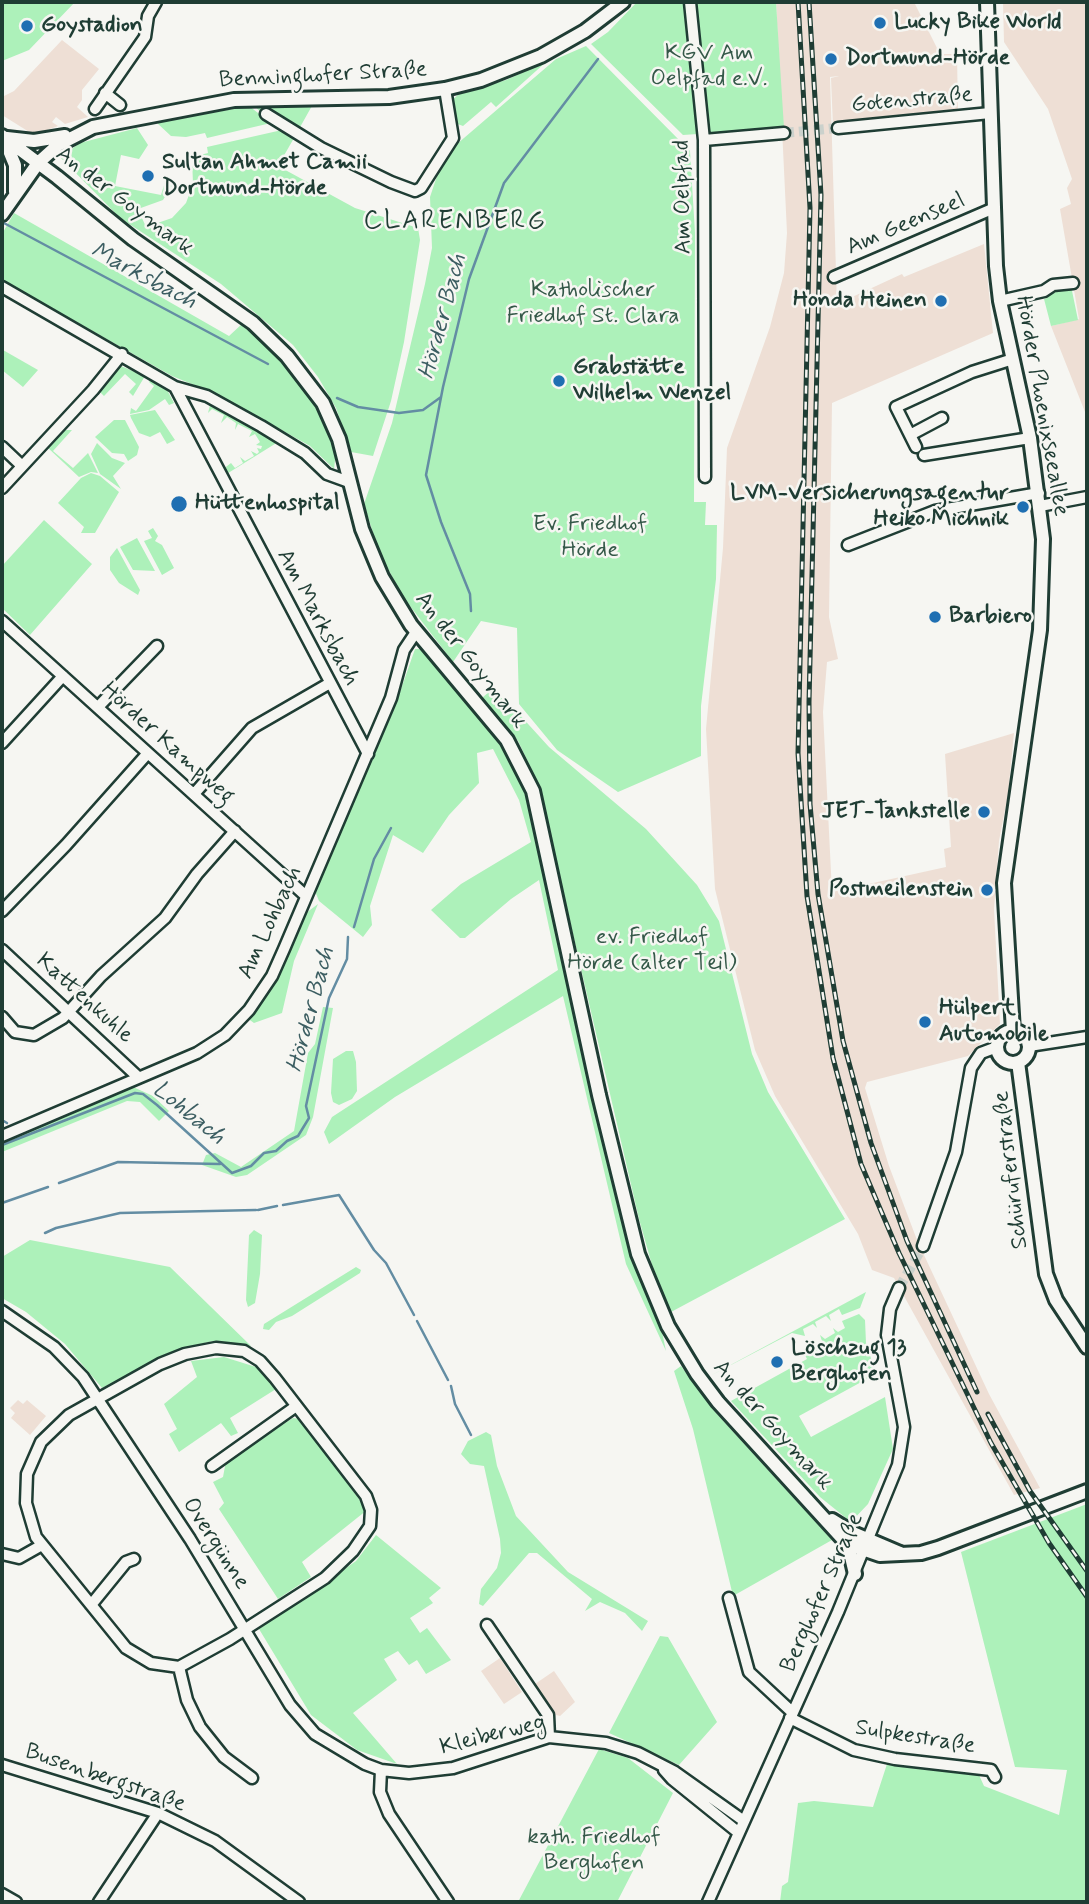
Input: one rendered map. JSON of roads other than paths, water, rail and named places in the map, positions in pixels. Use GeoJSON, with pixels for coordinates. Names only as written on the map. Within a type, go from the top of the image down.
{"type":"FeatureCollection","features":[{"type":"Feature","properties":{"kind":"main road","name":"Benninghofer Straße"},"geometry":{"type":"LineString","coordinates":[[2,213],[38,163],[77,134],[114,122],[234,100],[369,98],[445,89],[481,80],[541,56],[585,31],[623,2]]}},
{"type":"Feature","properties":{"kind":"main road","name":"Hörder Phoenixseeallee"},"geometry":{"type":"LineString","coordinates":[[987,2],[992,209],[1000,301],[1030,439],[1043,539],[1040,630],[1012,815],[1004,898],[1013,1031]]}},
{"type":"Feature","properties":{"kind":"main road"},"geometry":{"type":"LineString","coordinates":[[3,137],[34,141],[77,134]]}},
{"type":"Feature","properties":{"kind":"main road"},"geometry":{"type":"LineString","coordinates":[[3,137],[15,165],[15,192]]}},
{"type":"Feature","properties":{"kind":"main road","name":"An der Goymark"},"geometry":{"type":"LineString","coordinates":[[3,137],[133,239],[236,310],[287,356],[314,388],[330,416],[374,560],[416,632],[507,740],[533,792],[602,1108],[638,1255],[653,1295],[674,1337],[710,1392],[848,1544],[867,1545],[904,1555],[938,1548],[1087,1491]]}},
{"type":"Feature","properties":{"kind":"main road"},"geometry":{"type":"LineString","coordinates":[[1013,1031],[1022,1034],[1028,1046],[1026,1056],[1018,1062],[1004,1059],[997,1047],[1000,1037],[1013,1031]]}},
{"type":"Feature","properties":{"kind":"main road","name":"Schüruferstraße"},"geometry":{"type":"LineString","coordinates":[[1018,1062],[1046,1275],[1056,1300],[1087,1347]]}},
{"type":"Feature","properties":{"kind":"main road","name":"An der Goymark"},"geometry":{"type":"LineString","coordinates":[[820,1511],[867,1545]]}},
{"type":"Feature","properties":{"kind":"main road"},"geometry":{"type":"LineString","coordinates":[[848,1544],[855,1574]]}},
{"type":"Feature","properties":{"kind":"street"},"geometry":{"type":"LineString","coordinates":[[95,109],[145,37],[148,16],[156,2]]}},
{"type":"Feature","properties":{"kind":"street","name":"Am Oelpfad"},"geometry":{"type":"LineString","coordinates":[[690,2],[704,140],[705,477]]}},
{"type":"Feature","properties":{"kind":"street"},"geometry":{"type":"LineString","coordinates":[[266,114],[333,154],[415,191],[421,188],[453,138],[445,89]]}},
{"type":"Feature","properties":{"kind":"street"},"geometry":{"type":"LineString","coordinates":[[105,93],[120,105]]}},
{"type":"Feature","properties":{"kind":"street","name":"Gotenstraße"},"geometry":{"type":"LineString","coordinates":[[838,128],[989,113]]}},
{"type":"Feature","properties":{"kind":"street"},"geometry":{"type":"LineString","coordinates":[[704,140],[784,133]]}},
{"type":"Feature","properties":{"kind":"street","name":"Am Geenseel"},"geometry":{"type":"LineString","coordinates":[[834,277],[992,209]]}},
{"type":"Feature","properties":{"kind":"street"},"geometry":{"type":"LineString","coordinates":[[1000,301],[1044,291],[1053,285],[1073,284]]}},
{"type":"Feature","properties":{"kind":"street"},"geometry":{"type":"LineString","coordinates":[[2,287],[175,387],[207,396],[250,420],[305,453],[327,474],[349,482]]}},
{"type":"Feature","properties":{"kind":"street"},"geometry":{"type":"LineString","coordinates":[[2,488],[93,390],[122,354]]}},
{"type":"Feature","properties":{"kind":"street"},"geometry":{"type":"LineString","coordinates":[[916,447],[896,407],[972,372],[1013,359]]}},
{"type":"Feature","properties":{"kind":"street","name":"Am Marksbach"},"geometry":{"type":"LineString","coordinates":[[175,387],[368,754]]}},
{"type":"Feature","properties":{"kind":"street"},"geometry":{"type":"LineString","coordinates":[[910,435],[942,418]]}},
{"type":"Feature","properties":{"kind":"street"},"geometry":{"type":"LineString","coordinates":[[924,455],[1030,439]]}},
{"type":"Feature","properties":{"kind":"street"},"geometry":{"type":"LineString","coordinates":[[2,447],[22,465]]}},
{"type":"Feature","properties":{"kind":"street"},"geometry":{"type":"LineString","coordinates":[[848,545],[935,510],[1087,497]]}},
{"type":"Feature","properties":{"kind":"street","name":"Hörder Kampweg"},"geometry":{"type":"LineString","coordinates":[[2,621],[306,896]]}},
{"type":"Feature","properties":{"kind":"street","name":"Am Lohbach"},"geometry":{"type":"LineString","coordinates":[[2,1136],[197,1053],[226,1035],[249,1010],[272,976],[391,698],[404,650],[416,632]]}},
{"type":"Feature","properties":{"kind":"street"},"geometry":{"type":"LineString","coordinates":[[98,707],[157,646]]}},
{"type":"Feature","properties":{"kind":"street"},"geometry":{"type":"LineString","coordinates":[[2,743],[64,676]]}},
{"type":"Feature","properties":{"kind":"street"},"geometry":{"type":"LineString","coordinates":[[194,794],[252,728],[330,683]]}},
{"type":"Feature","properties":{"kind":"street"},"geometry":{"type":"LineString","coordinates":[[2,911],[66,845],[148,753]]}},
{"type":"Feature","properties":{"kind":"street"},"geometry":{"type":"LineString","coordinates":[[2,1017],[15,1032],[34,1035],[54,1025],[165,918],[197,874],[235,831]]}},
{"type":"Feature","properties":{"kind":"street","name":"Kattenkuhle"},"geometry":{"type":"LineString","coordinates":[[2,950],[138,1077]]}},
{"type":"Feature","properties":{"kind":"street"},"geometry":{"type":"LineString","coordinates":[[1028,1046],[1087,1037]]}},
{"type":"Feature","properties":{"kind":"street"},"geometry":{"type":"LineString","coordinates":[[923,1246],[956,1152],[971,1068],[981,1053],[997,1047]]}},
{"type":"Feature","properties":{"kind":"street","name":"Berghofer Straße"},"geometry":{"type":"LineString","coordinates":[[708,1902],[855,1574],[903,1444],[902,1404],[887,1335],[890,1309],[899,1288]]}},
{"type":"Feature","properties":{"kind":"street","name":"Overgünne"},"geometry":{"type":"LineString","coordinates":[[2,1311],[65,1357],[99,1399],[302,1722],[346,1755],[381,1770],[408,1773]]}},
{"type":"Feature","properties":{"kind":"street"},"geometry":{"type":"LineString","coordinates":[[216,1348],[244,1351],[260,1361],[366,1496],[371,1510],[370,1526],[353,1551],[324,1578],[207,1653],[179,1667],[151,1663],[136,1657],[42,1545],[29,1517],[26,1503],[29,1467],[41,1442],[53,1428],[99,1399],[160,1364],[184,1354],[216,1348]]}},
{"type":"Feature","properties":{"kind":"street"},"geometry":{"type":"LineString","coordinates":[[212,1466],[295,1407]]}},
{"type":"Feature","properties":{"kind":"street"},"geometry":{"type":"LineString","coordinates":[[2,1554],[19,1558],[42,1545]]}},
{"type":"Feature","properties":{"kind":"street"},"geometry":{"type":"LineString","coordinates":[[91,1605],[126,1562],[134,1559]]}},
{"type":"Feature","properties":{"kind":"street","name":"Sulpkestraße"},"geometry":{"type":"LineString","coordinates":[[729,1598],[749,1671],[791,1715],[854,1750],[887,1758],[991,1769],[995,1777]]}},
{"type":"Feature","properties":{"kind":"street"},"geometry":{"type":"LineString","coordinates":[[487,1625],[548,1714],[549,1737]]}},
{"type":"Feature","properties":{"kind":"street"},"geometry":{"type":"LineString","coordinates":[[179,1667],[187,1700],[200,1727],[224,1757],[252,1778]]}},
{"type":"Feature","properties":{"kind":"street","name":"Kleiberweg"},"geometry":{"type":"LineString","coordinates":[[408,1773],[453,1768],[549,1737],[625,1748],[675,1772],[744,1821]]}},
{"type":"Feature","properties":{"kind":"street","name":"Busenbergstraße"},"geometry":{"type":"LineString","coordinates":[[2,1765],[158,1813],[215,1841],[299,1902]]}},
{"type":"Feature","properties":{"kind":"street","name":"Kleiberweg"},"geometry":{"type":"LineString","coordinates":[[664,1769],[672,1779],[739,1833]]}},
{"type":"Feature","properties":{"kind":"street"},"geometry":{"type":"LineString","coordinates":[[381,1770],[380,1792],[390,1814],[447,1902]]}},
{"type":"Feature","properties":{"kind":"street"},"geometry":{"type":"LineString","coordinates":[[99,1902],[158,1813]]}},
{"type":"Feature","properties":{"kind":"street"},"geometry":{"type":"LineString","coordinates":[[2,1894],[16,1902]]}},
{"type":"Feature","properties":{"kind":"waterway","name":"Hörder Bach"},"geometry":{"type":"LineString","coordinates":[[471,611],[470,594],[441,522],[426,475],[443,387],[469,279],[504,183],[598,59]]}},
{"type":"Feature","properties":{"kind":"waterway","name":"Marksbach"},"geometry":{"type":"LineString","coordinates":[[2,222],[268,364]]}},
{"type":"Feature","properties":{"kind":"waterway","name":"Marksbach"},"geometry":{"type":"LineString","coordinates":[[337,398],[358,407],[399,413],[423,410],[441,397]]}},
{"type":"Feature","properties":{"kind":"waterway","name":"Hörder Bach"},"geometry":{"type":"LineString","coordinates":[[354,927],[374,859],[391,828]]}},
{"type":"Feature","properties":{"kind":"waterway","name":"Lohbach"},"geometry":{"type":"LineString","coordinates":[[2,1145],[135,1093],[143,1094],[157,1105],[232,1173],[251,1166],[264,1153],[276,1151],[298,1136],[309,1118],[306,1106],[329,998],[347,959],[348,937]]}},
{"type":"Feature","properties":{"kind":"waterway"},"geometry":{"type":"LineString","coordinates":[[2,1120],[7,1123]]}},
{"type":"Feature","properties":{"kind":"waterway"},"geometry":{"type":"LineString","coordinates":[[59,1183],[118,1162],[220,1164]]}},
{"type":"Feature","properties":{"kind":"waterway"},"geometry":{"type":"LineString","coordinates":[[2,1203],[48,1187]]}},
{"type":"Feature","properties":{"kind":"waterway","name":"Hörder Bach"},"geometry":{"type":"LineString","coordinates":[[283,1205],[339,1195],[374,1250],[386,1263],[414,1315]]}},
{"type":"Feature","properties":{"kind":"waterway"},"geometry":{"type":"LineString","coordinates":[[258,1210],[277,1206]]}},
{"type":"Feature","properties":{"kind":"waterway"},"geometry":{"type":"LineString","coordinates":[[45,1233],[120,1213],[256,1210]]}},
{"type":"Feature","properties":{"kind":"waterway","name":"Hörder Bach"},"geometry":{"type":"LineString","coordinates":[[417,1321],[448,1380]]}},
{"type":"Feature","properties":{"kind":"waterway","name":"Hörder Bach"},"geometry":{"type":"LineString","coordinates":[[451,1386],[455,1404],[471,1435]]}},
{"type":"Feature","properties":{"kind":"tunnel"},"geometry":{"type":"LineString","coordinates":[[784,133],[838,128]]}},
{"type":"Feature","properties":{"kind":"tunnel"},"geometry":{"type":"LineString","coordinates":[[899,1288],[923,1246]]}},
{"type":"Feature","properties":{"kind":"railway"},"geometry":{"type":"LineString","coordinates":[[798,2],[810,208],[798,753],[807,896],[833,1058],[861,1164],[899,1253],[991,1443],[1049,1543],[1087,1597]]}},
{"type":"Feature","properties":{"kind":"railway"},"geometry":{"type":"LineString","coordinates":[[809,2],[821,195],[809,702],[810,804],[818,894],[843,1041],[871,1143],[907,1241],[977,1392]]}},
{"type":"Feature","properties":{"kind":"railway"},"geometry":{"type":"LineString","coordinates":[[988,1414],[1030,1491],[1087,1571]]}},
{"type":"Feature","properties":{"kind":"place","name":"Lucky Bike World"},"geometry":{"type":"Point","coordinates":[880,23]}},
{"type":"Feature","properties":{"kind":"place","name":"Goystadion"},"geometry":{"type":"Point","coordinates":[27,26]}},
{"type":"Feature","properties":{"kind":"place","name":"Dortmund-Hörde"},"geometry":{"type":"Point","coordinates":[831,59]}},
{"type":"Feature","properties":{"kind":"place","name":"Sultan Ahmet Camii Dortmund-Hörde"},"geometry":{"type":"Point","coordinates":[148,176]}},
{"type":"Feature","properties":{"kind":"place","name":"Honda Heinen"},"geometry":{"type":"Point","coordinates":[941,301]}},
{"type":"Feature","properties":{"kind":"place","name":"Grabstätte Wilhelm Wenzel"},"geometry":{"type":"Point","coordinates":[559,381]}},
{"type":"Feature","properties":{"kind":"place","name":"Hüttenhospital"},"geometry":{"type":"Point","coordinates":[179,504]}},
{"type":"Feature","properties":{"kind":"place","name":"LVM-Versicherungsagentur Heiko Michnik"},"geometry":{"type":"Point","coordinates":[1023,507]}},
{"type":"Feature","properties":{"kind":"place","name":"Barbiero"},"geometry":{"type":"Point","coordinates":[935,617]}},
{"type":"Feature","properties":{"kind":"place","name":"JET-Tankstelle"},"geometry":{"type":"Point","coordinates":[984,812]}},
{"type":"Feature","properties":{"kind":"place","name":"Postmeilenstein"},"geometry":{"type":"Point","coordinates":[987,890]}},
{"type":"Feature","properties":{"kind":"place","name":"Hülpert Automobile"},"geometry":{"type":"Point","coordinates":[925,1022]}},
{"type":"Feature","properties":{"kind":"place","name":"Löschzug 13 Berghofen"},"geometry":{"type":"Point","coordinates":[777,1362]}},
{"type":"Feature","properties":{"kind":"district","name":"CLARENBERG"},"geometry":{"type":"Point","coordinates":[455,223]}},
{"type":"Feature","properties":{"kind":"park label","name":"KGV Am Oelpfad e.V."},"geometry":{"type":"Point","coordinates":[709,67]}},
{"type":"Feature","properties":{"kind":"park label","name":"Katholischer Friedhof St. Clara"},"geometry":{"type":"Point","coordinates":[593,304]}},
{"type":"Feature","properties":{"kind":"park label","name":"Ev. Friedhof Hörde"},"geometry":{"type":"Point","coordinates":[590,538]}},
{"type":"Feature","properties":{"kind":"park label","name":"ev. Friedhof Hörde (alter Teil)"},"geometry":{"type":"Point","coordinates":[652,951]}},
{"type":"Feature","properties":{"kind":"park label","name":"kath. Friedhof Berghofen"},"geometry":{"type":"Point","coordinates":[594,1851]}}]}
